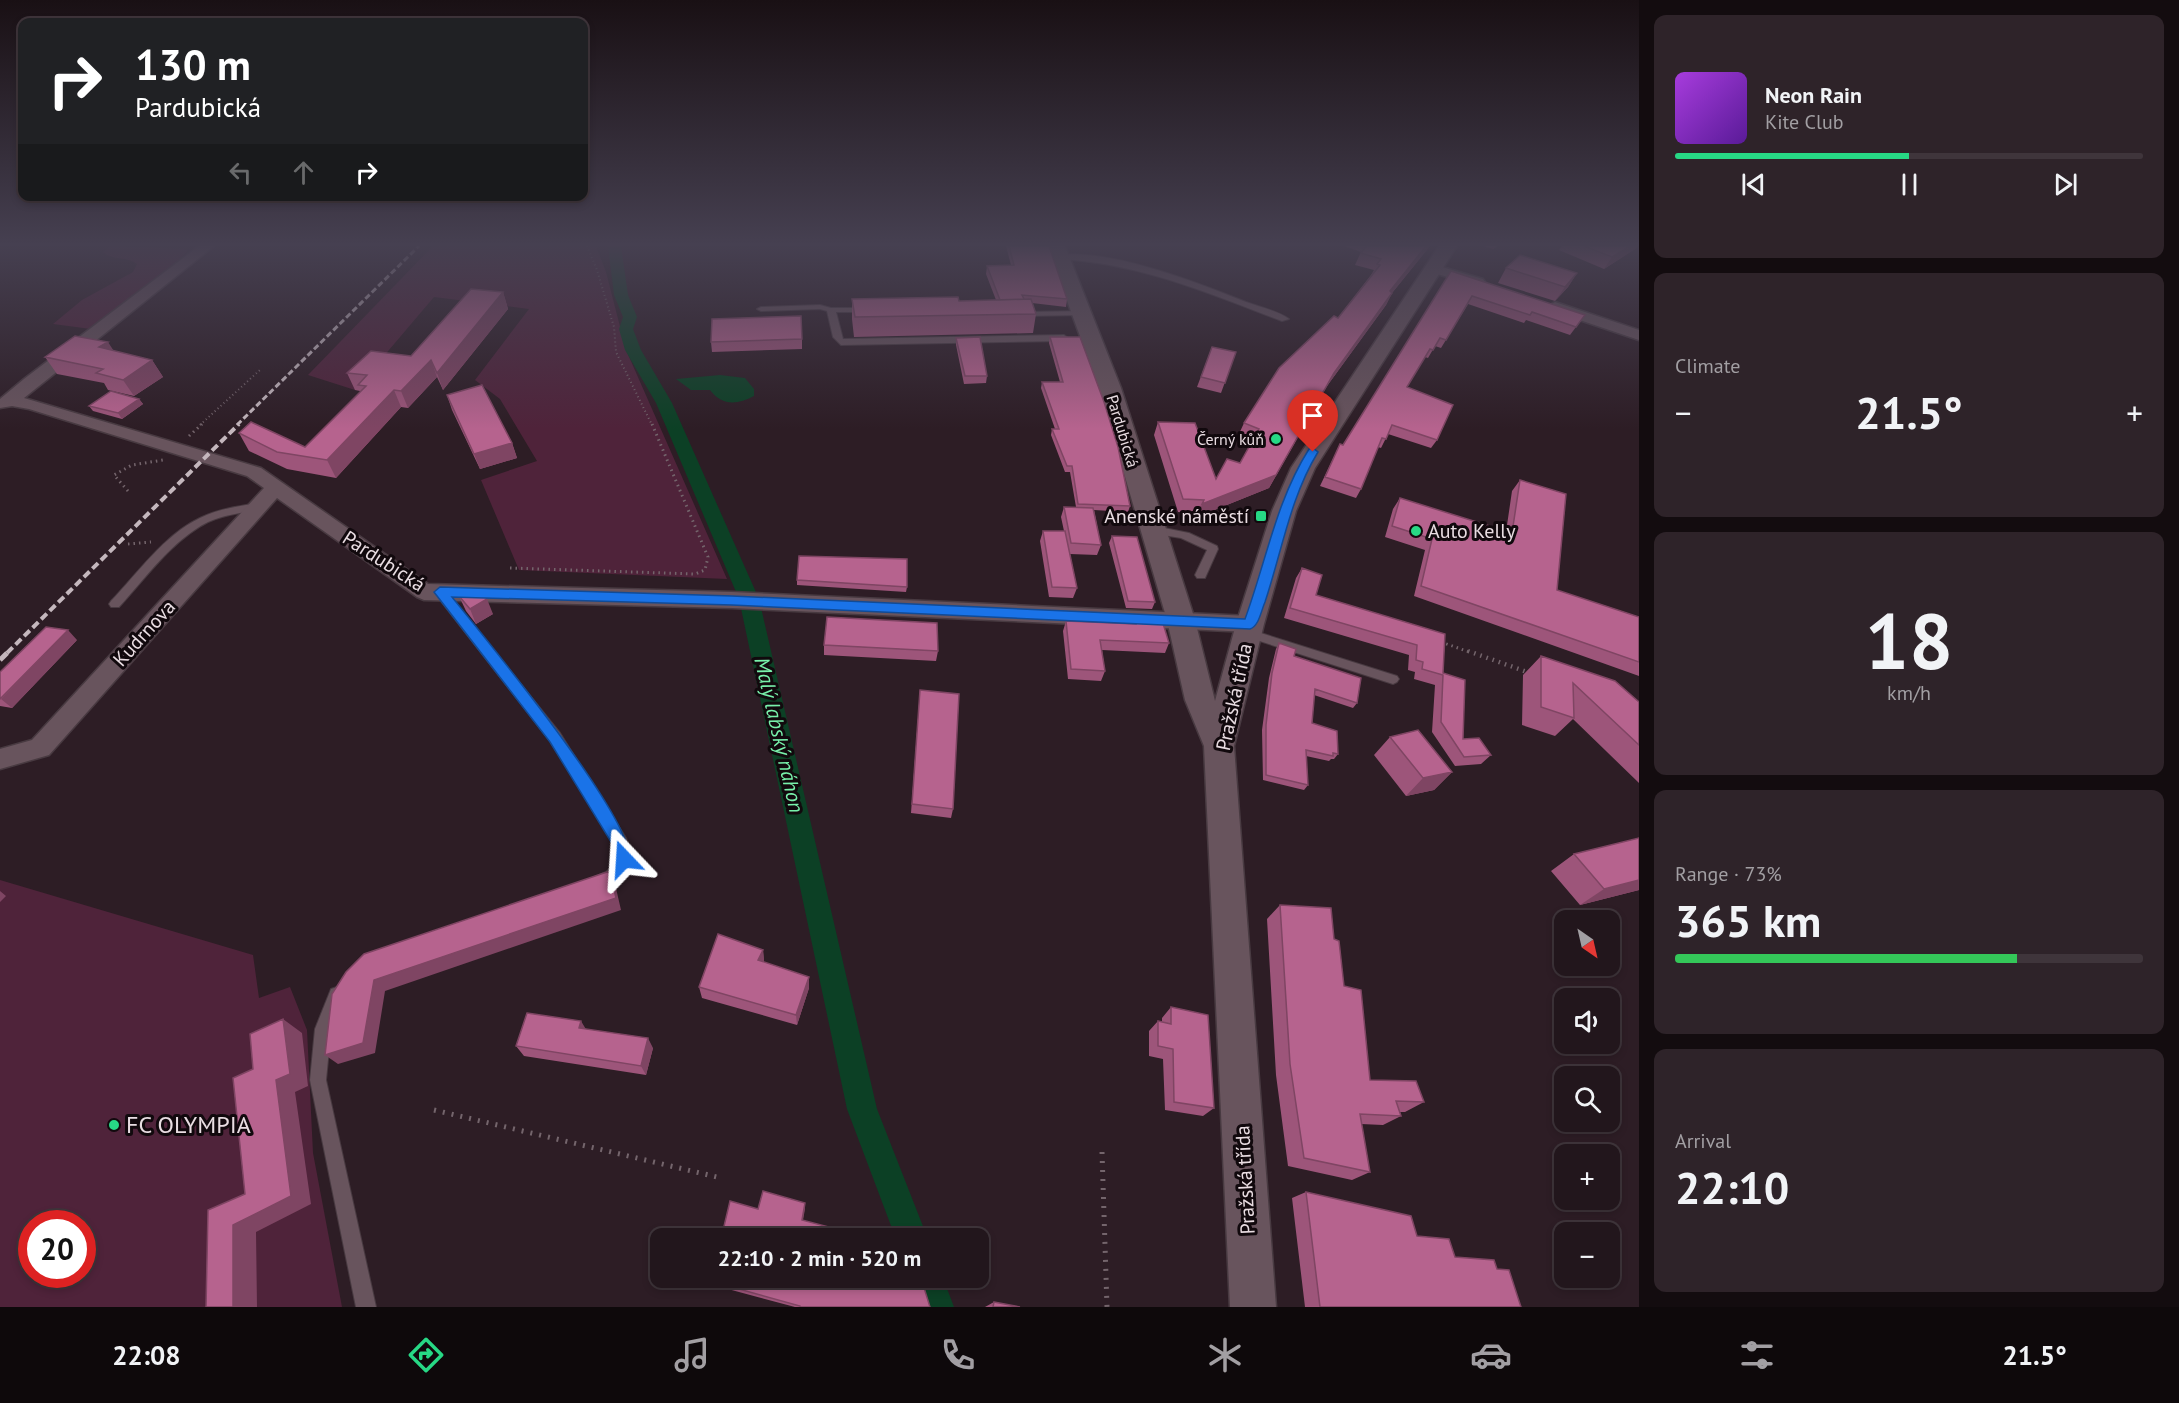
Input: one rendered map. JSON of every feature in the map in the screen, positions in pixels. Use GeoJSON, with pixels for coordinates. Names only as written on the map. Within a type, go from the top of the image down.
{"type":"FeatureCollection","features":[{"type":"Feature","properties":{"kind":"street"},"geometry":{"type":"LineString","coordinates":[[5,403],[128,307]]}},
{"type":"Feature","properties":{"kind":"street","name":"Pardubická"},"geometry":{"type":"LineString","coordinates":[[1081,307],[1083,313],[1082,338],[1154,531],[1181,620],[1200,700],[1219,746]]}},
{"type":"Feature","properties":{"kind":"street","name":"Pražská třída"},"geometry":{"type":"LineString","coordinates":[[1253,1307],[1219,746],[1249,629],[1284,511],[1303,468],[1406,307]]}},
{"type":"Feature","properties":{"kind":"street"},"geometry":{"type":"LineString","coordinates":[[1557,307],[1639,335]]}},
{"type":"Feature","properties":{"kind":"street","name":"Pardubická"},"geometry":{"type":"LineString","coordinates":[[5,403],[30,404],[254,472],[424,592],[732,600],[1181,620],[1249,629]]}},
{"type":"Feature","properties":{"kind":"street","name":"Kudrnova"},"geometry":{"type":"LineString","coordinates":[[0,759],[40,748],[276,488]]}},
{"type":"Feature","properties":{"kind":"lane"},"geometry":{"type":"LineString","coordinates":[[761,309],[820,307],[831,310],[874,310]]}},
{"type":"Feature","properties":{"kind":"lane"},"geometry":{"type":"LineString","coordinates":[[1251,307],[1285,319]]}},
{"type":"Feature","properties":{"kind":"lane"},"geometry":{"type":"LineString","coordinates":[[831,310],[835,319],[837,337],[841,342],[1082,338]]}},
{"type":"Feature","properties":{"kind":"lane"},"geometry":{"type":"LineString","coordinates":[[1017,314],[1083,313]]}},
{"type":"Feature","properties":{"kind":"lane"},"geometry":{"type":"LineString","coordinates":[[115,604],[189,529],[212,517],[259,506]]}},
{"type":"Feature","properties":{"kind":"lane"},"geometry":{"type":"LineString","coordinates":[[1154,531],[1170,531],[1203,542],[1213,549],[1201,575]]}},
{"type":"Feature","properties":{"kind":"lane"},"geometry":{"type":"LineString","coordinates":[[440,592],[555,737],[621,843],[624,859],[617,873],[580,889]]}},
{"type":"Feature","properties":{"kind":"lane"},"geometry":{"type":"LineString","coordinates":[[1249,629],[1393,679]]}},
{"type":"Feature","properties":{"kind":"lane"},"geometry":{"type":"LineString","coordinates":[[348,979],[340,986],[323,1029],[318,1080],[366,1307]]}},
{"type":"Feature","properties":{"kind":"path"},"geometry":{"type":"LineString","coordinates":[[510,568],[695,574],[705,570],[708,557],[653,427],[615,352],[614,327],[608,307]]}},
{"type":"Feature","properties":{"kind":"path"},"geometry":{"type":"LineString","coordinates":[[128,491],[114,475],[132,465],[161,462],[261,369]]}},
{"type":"Feature","properties":{"kind":"path"},"geometry":{"type":"LineString","coordinates":[[1436,640],[1538,675]]}},
{"type":"Feature","properties":{"kind":"path"},"geometry":{"type":"LineString","coordinates":[[434,1110],[717,1178]]}},
{"type":"Feature","properties":{"kind":"path"},"geometry":{"type":"LineString","coordinates":[[1102,1152],[1107,1307]]}},
{"type":"Feature","properties":{"kind":"shaded area"},"geometry":{"type":"Polygon","coordinates":[[[74,307],[120,307],[91,329],[53,324],[74,307]]]}},
{"type":"Feature","properties":{"kind":"shaded area"},"geometry":{"type":"Polygon","coordinates":[[[374,307],[426,307],[355,390],[308,375],[374,307]]]}},
{"type":"Feature","properties":{"kind":"shaded area"},"geometry":{"type":"Polygon","coordinates":[[[513,307],[615,307],[626,350],[727,579],[519,570],[481,480],[537,461],[500,399],[475,380],[529,309],[513,307]]]}},
{"type":"Feature","properties":{"kind":"shaded area"},"geometry":{"type":"Polygon","coordinates":[[[720,375],[745,378],[754,389],[754,396],[742,401],[725,401],[710,390],[691,390],[676,379],[720,375]]]}},
{"type":"Feature","properties":{"kind":"shaded area"},"geometry":{"type":"Polygon","coordinates":[[[0,880],[253,955],[259,998],[290,987],[307,1030],[313,1153],[342,1307],[0,1307],[0,880]]]}},
{"type":"Feature","properties":{"kind":"building"},"geometry":{"type":"Polygon","coordinates":[[[455,307],[491,307],[437,373],[431,360],[401,391],[394,390],[327,460],[277,452],[239,433],[251,422],[305,447],[366,386],[358,385],[367,375],[347,373],[371,351],[411,356],[455,307]]]}},
{"type":"Feature","properties":{"kind":"building"},"geometry":{"type":"Polygon","coordinates":[[[853,307],[1034,307],[1036,314],[855,317],[853,307]]]}},
{"type":"Feature","properties":{"kind":"building"},"geometry":{"type":"Polygon","coordinates":[[[1347,307],[1382,307],[1334,373],[1276,475],[1202,504],[1204,500],[1183,499],[1158,422],[1195,423],[1216,479],[1227,459],[1240,463],[1259,429],[1244,423],[1279,368],[1334,316],[1338,318],[1347,307]]]}},
{"type":"Feature","properties":{"kind":"building"},"geometry":{"type":"Polygon","coordinates":[[[1429,307],[1466,307],[1446,340],[1440,338],[1433,350],[1430,349],[1407,387],[1453,405],[1437,440],[1392,425],[1386,439],[1382,438],[1361,489],[1325,477],[1340,444],[1343,445],[1429,307]]]}},
{"type":"Feature","properties":{"kind":"building"},"geometry":{"type":"Polygon","coordinates":[[[1506,307],[1561,307],[1585,315],[1576,327],[1532,312],[1530,315],[1506,307]]]}},
{"type":"Feature","properties":{"kind":"building"},"geometry":{"type":"Polygon","coordinates":[[[801,316],[802,339],[711,342],[712,319],[801,316]]]}},
{"type":"Feature","properties":{"kind":"building"},"geometry":{"type":"Polygon","coordinates":[[[75,336],[108,342],[99,347],[152,360],[123,380],[96,373],[103,369],[45,357],[75,336]]]}},
{"type":"Feature","properties":{"kind":"building"},"geometry":{"type":"Polygon","coordinates":[[[980,337],[987,376],[965,376],[956,338],[980,337]]]}},
{"type":"Feature","properties":{"kind":"building"},"geometry":{"type":"Polygon","coordinates":[[[1050,337],[1080,337],[1118,447],[1130,506],[1078,504],[1072,466],[1067,466],[1052,429],[1059,429],[1042,382],[1063,382],[1050,337]]]}},
{"type":"Feature","properties":{"kind":"building"},"geometry":{"type":"Polygon","coordinates":[[[1212,347],[1236,352],[1225,383],[1201,377],[1212,347]]]}},
{"type":"Feature","properties":{"kind":"building"},"geometry":{"type":"Polygon","coordinates":[[[482,385],[512,443],[474,454],[447,395],[482,385]]]}},
{"type":"Feature","properties":{"kind":"building"},"geometry":{"type":"Polygon","coordinates":[[[111,391],[139,399],[118,413],[89,406],[111,391]]]}},
{"type":"Feature","properties":{"kind":"building"},"geometry":{"type":"Polygon","coordinates":[[[1520,480],[1566,494],[1557,590],[1639,617],[1639,662],[1421,586],[1432,539],[1392,526],[1400,498],[1512,533],[1520,480]]]}},
{"type":"Feature","properties":{"kind":"building"},"geometry":{"type":"Polygon","coordinates":[[[1064,507],[1093,508],[1101,545],[1071,543],[1064,507]]]}},
{"type":"Feature","properties":{"kind":"building"},"geometry":{"type":"Polygon","coordinates":[[[1043,531],[1065,531],[1077,588],[1052,587],[1043,531]]]}},
{"type":"Feature","properties":{"kind":"building"},"geometry":{"type":"Polygon","coordinates":[[[1112,536],[1137,537],[1155,602],[1128,601],[1112,536]]]}},
{"type":"Feature","properties":{"kind":"building"},"geometry":{"type":"Polygon","coordinates":[[[799,556],[907,559],[907,587],[797,580],[799,556]]]}},
{"type":"Feature","properties":{"kind":"building"},"geometry":{"type":"Polygon","coordinates":[[[1302,568],[1322,575],[1316,595],[1445,634],[1443,673],[1465,680],[1463,739],[1479,738],[1491,755],[1464,757],[1441,722],[1443,675],[1422,669],[1423,662],[1416,660],[1417,645],[1290,608],[1302,568]]]}},
{"type":"Feature","properties":{"kind":"building"},"geometry":{"type":"Polygon","coordinates":[[[478,589],[487,599],[470,609],[459,596],[478,589]]]}},
{"type":"Feature","properties":{"kind":"building"},"geometry":{"type":"Polygon","coordinates":[[[827,617],[937,623],[938,651],[824,645],[827,617]]]}},
{"type":"Feature","properties":{"kind":"building"},"geometry":{"type":"Polygon","coordinates":[[[1135,619],[1162,620],[1169,643],[1100,640],[1105,671],[1071,669],[1066,621],[1136,624],[1135,619]]]}},
{"type":"Feature","properties":{"kind":"building"},"geometry":{"type":"Polygon","coordinates":[[[46,627],[68,630],[0,699],[0,672],[46,627]]]}},
{"type":"Feature","properties":{"kind":"building"},"geometry":{"type":"Polygon","coordinates":[[[1279,643],[1296,649],[1294,656],[1361,678],[1357,703],[1315,689],[1312,723],[1337,731],[1338,754],[1333,753],[1333,756],[1306,750],[1308,785],[1266,775],[1266,725],[1272,673],[1279,643]]]}},
{"type":"Feature","properties":{"kind":"building"},"geometry":{"type":"Polygon","coordinates":[[[1541,656],[1615,681],[1639,702],[1639,745],[1573,683],[1574,718],[1541,707],[1541,656]]]}},
{"type":"Feature","properties":{"kind":"building"},"geometry":{"type":"Polygon","coordinates":[[[920,690],[959,694],[953,809],[912,804],[920,690]]]}},
{"type":"Feature","properties":{"kind":"building"},"geometry":{"type":"Polygon","coordinates":[[[1418,730],[1452,772],[1423,778],[1390,737],[1418,730]]]}},
{"type":"Feature","properties":{"kind":"building"},"geometry":{"type":"Polygon","coordinates":[[[1639,838],[1639,880],[1604,889],[1574,854],[1639,838]]]}},
{"type":"Feature","properties":{"kind":"building"},"geometry":{"type":"Polygon","coordinates":[[[610,871],[616,898],[374,980],[363,1043],[325,1055],[332,994],[346,972],[364,954],[610,871]]]}},
{"type":"Feature","properties":{"kind":"building"},"geometry":{"type":"Polygon","coordinates":[[[1280,905],[1331,908],[1334,939],[1339,941],[1344,986],[1361,990],[1370,1080],[1416,1081],[1424,1102],[1396,1101],[1401,1116],[1360,1114],[1370,1172],[1304,1158],[1290,1064],[1280,905]]]}},
{"type":"Feature","properties":{"kind":"building"},"geometry":{"type":"Polygon","coordinates":[[[718,934],[763,950],[758,960],[809,977],[796,1015],[699,987],[718,934]]]}},
{"type":"Feature","properties":{"kind":"building"},"geometry":{"type":"Polygon","coordinates":[[[1171,1007],[1208,1015],[1214,1108],[1174,1102],[1173,1049],[1158,1046],[1158,1021],[1171,1024],[1171,1007]]]}},
{"type":"Feature","properties":{"kind":"building"},"geometry":{"type":"Polygon","coordinates":[[[527,1013],[581,1021],[579,1028],[648,1038],[641,1066],[516,1046],[527,1013]]]}},
{"type":"Feature","properties":{"kind":"building"},"geometry":{"type":"Polygon","coordinates":[[[283,1019],[290,1074],[276,1080],[291,1196],[233,1225],[233,1307],[206,1307],[208,1210],[245,1194],[233,1078],[253,1069],[250,1034],[283,1019]]]}},
{"type":"Feature","properties":{"kind":"building"},"geometry":{"type":"Polygon","coordinates":[[[763,1191],[805,1203],[802,1220],[832,1228],[724,1228],[730,1201],[758,1209],[763,1191]]]}},
{"type":"Feature","properties":{"kind":"building"},"geometry":{"type":"Polygon","coordinates":[[[1306,1192],[1411,1216],[1417,1236],[1449,1239],[1455,1257],[1494,1260],[1497,1269],[1509,1270],[1521,1307],[1320,1307],[1306,1192]]]}},
{"type":"Feature","properties":{"kind":"building"},"geometry":{"type":"Polygon","coordinates":[[[735,1288],[924,1288],[930,1307],[800,1307],[735,1288]]]}},
{"type":"Feature","properties":{"kind":"building"},"geometry":{"type":"Polygon","coordinates":[[[994,1302],[1020,1307],[993,1307],[994,1302]]]}},
{"type":"Feature","properties":{"kind":"waterway","name":"Malý labský náhon"},"geometry":{"type":"LineString","coordinates":[[626,307],[630,317],[626,329],[633,350],[664,403],[749,599],[862,1109],[908,1228]]}},
{"type":"Feature","properties":{"kind":"waterway","name":"Malý labský náhon"},"geometry":{"type":"LineString","coordinates":[[930,1288],[937,1307]]}},
{"type":"Feature","properties":{"kind":"railway"},"geometry":{"type":"LineString","coordinates":[[237,425],[357,307]]}},
{"type":"Feature","properties":{"kind":"railway"},"geometry":{"type":"LineString","coordinates":[[7,653],[239,424]]}},
{"type":"Feature","properties":{"kind":"railway"},"geometry":{"type":"LineString","coordinates":[[0,660],[7,653]]}},
{"type":"Feature","properties":{"kind":"place","name":"Černý kůň"},"geometry":{"type":"Point","coordinates":[1276,439]}},
{"type":"Feature","properties":{"kind":"place","name":"Anenské náměstí"},"geometry":{"type":"Point","coordinates":[1261,516]}},
{"type":"Feature","properties":{"kind":"place","name":"Auto Kelly"},"geometry":{"type":"Point","coordinates":[1416,531]}},
{"type":"Feature","properties":{"kind":"place","name":"FC OLYMPIA"},"geometry":{"type":"Point","coordinates":[114,1125]}},
{"type":"Feature","properties":{"kind":"route"},"geometry":{"type":"LineString","coordinates":[[624,859],[621,843],[555,737],[440,592],[732,600],[1250,624],[1284,511],[1303,468],[1313,452]]}}]}
